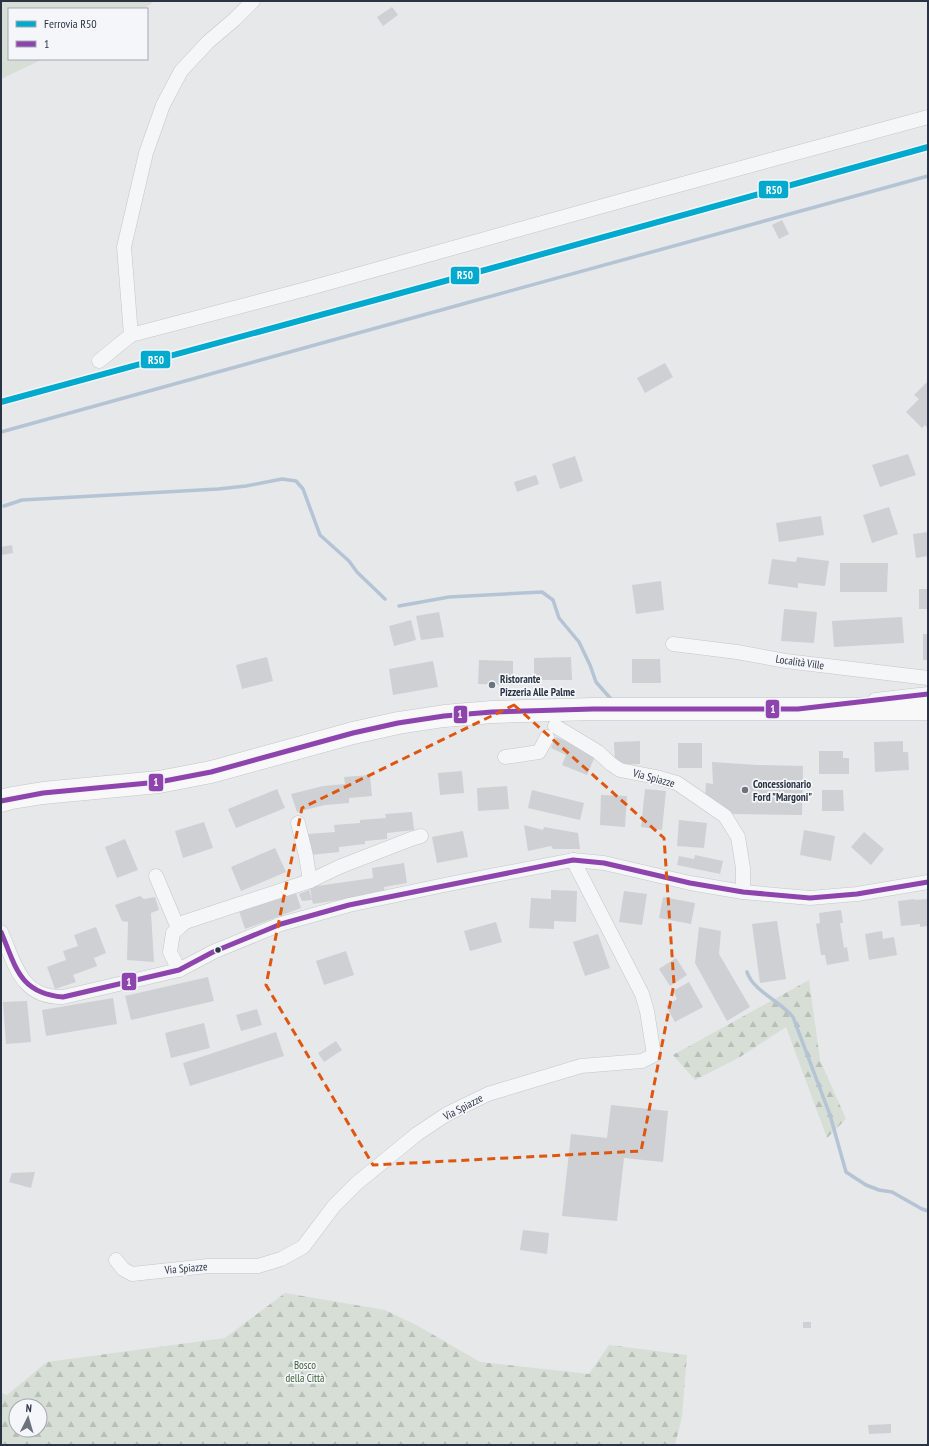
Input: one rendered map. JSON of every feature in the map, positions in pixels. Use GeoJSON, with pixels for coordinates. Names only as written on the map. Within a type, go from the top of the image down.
{"type":"FeatureCollection","features":[{"type":"Feature","properties":{"kind":"main road"},"geometry":{"type":"LineString","coordinates":[[1,801],[43,793],[160,782],[211,772],[353,733],[398,723],[444,716],[492,712],[578,710],[928,709]]}},
{"type":"Feature","properties":{"kind":"street"},"geometry":{"type":"LineString","coordinates":[[131,335],[124,247],[146,153],[163,105],[181,71],[208,42],[253,1]]}},
{"type":"Feature","properties":{"kind":"street"},"geometry":{"type":"LineString","coordinates":[[99,361],[131,335],[310,288],[928,117]]}},
{"type":"Feature","properties":{"kind":"street","name":"Località Ville"},"geometry":{"type":"LineString","coordinates":[[673,644],[730,651],[794,662],[928,678]]}},
{"type":"Feature","properties":{"kind":"street"},"geometry":{"type":"LineString","coordinates":[[798,709],[928,694]]}},
{"type":"Feature","properties":{"kind":"street","name":"Via Spiazze"},"geometry":{"type":"LineString","coordinates":[[505,757],[539,752],[551,731],[598,752],[610,764],[620,770],[656,776],[677,783],[725,816],[738,837],[743,868],[743,892]]}},
{"type":"Feature","properties":{"kind":"street"},"geometry":{"type":"LineString","coordinates":[[298,823],[310,881]]}},
{"type":"Feature","properties":{"kind":"street"},"geometry":{"type":"LineString","coordinates":[[179,970],[170,952],[173,933],[185,922],[310,881],[339,867],[410,838],[421,836]]}},
{"type":"Feature","properties":{"kind":"street"},"geometry":{"type":"LineString","coordinates":[[1,932],[13,961],[25,982],[36,992],[46,996],[63,997],[179,970],[213,952],[281,924],[365,902],[573,860],[604,863],[690,883],[743,892],[810,898],[857,894],[928,882]]}},
{"type":"Feature","properties":{"kind":"street","name":"Via Spiazze"},"geometry":{"type":"LineString","coordinates":[[116,1260],[123,1269],[132,1274],[208,1266],[258,1266],[281,1260],[303,1247],[334,1206],[356,1183],[417,1134],[447,1114],[488,1094],[581,1066],[642,1062],[654,1055],[647,1011],[642,994],[573,860]]}},
{"type":"Feature","properties":{"kind":"street"},"geometry":{"type":"LineString","coordinates":[[156,876],[178,928]]}},
{"type":"Feature","properties":{"kind":"highlighted area"},"geometry":{"type":"Polygon","coordinates":[[[514,705],[664,838],[674,984],[641,1151],[373,1165],[266,985],[302,808],[514,705]]]}},
{"type":"Feature","properties":{"kind":"green space"},"geometry":{"type":"Polygon","coordinates":[[[1,1],[155,1],[144,8],[8,8],[8,60],[41,60],[1,79],[1,1]]]}},
{"type":"Feature","properties":{"kind":"green space"},"geometry":{"type":"Polygon","coordinates":[[[809,980],[820,1060],[846,1119],[827,1138],[786,1027],[740,1057],[695,1080],[673,1055],[809,980]]]}},
{"type":"Feature","properties":{"kind":"green space","name":"Bosco della Città"},"geometry":{"type":"Polygon","coordinates":[[[285,1293],[385,1310],[418,1326],[480,1362],[589,1374],[609,1345],[687,1355],[682,1417],[675,1445],[1,1445],[1,1393],[7,1395],[47,1362],[225,1338],[285,1293]]]}},
{"type":"Feature","properties":{"kind":"building"},"geometry":{"type":"Polygon","coordinates":[[[392,7],[398,15],[383,26],[377,17],[392,7]]]}},
{"type":"Feature","properties":{"kind":"building"},"geometry":{"type":"Polygon","coordinates":[[[782,220],[789,234],[779,239],[772,225],[782,220]]]}},
{"type":"Feature","properties":{"kind":"building"},"geometry":{"type":"Polygon","coordinates":[[[665,363],[673,377],[645,393],[637,378],[665,363]]]}},
{"type":"Feature","properties":{"kind":"building"},"geometry":{"type":"Polygon","coordinates":[[[928,381],[928,429],[925,425],[922,428],[906,412],[919,399],[914,395],[928,381]]]}},
{"type":"Feature","properties":{"kind":"building"},"geometry":{"type":"Polygon","coordinates":[[[908,454],[916,475],[880,487],[872,465],[908,454]]]}},
{"type":"Feature","properties":{"kind":"building"},"geometry":{"type":"Polygon","coordinates":[[[575,456],[583,481],[560,489],[552,464],[575,456]]]}},
{"type":"Feature","properties":{"kind":"building"},"geometry":{"type":"Polygon","coordinates":[[[536,475],[539,484],[517,492],[514,482],[536,475]]]}},
{"type":"Feature","properties":{"kind":"building"},"geometry":{"type":"Polygon","coordinates":[[[889,507],[898,534],[872,543],[863,515],[889,507]]]}},
{"type":"Feature","properties":{"kind":"building"},"geometry":{"type":"Polygon","coordinates":[[[821,516],[824,535],[779,542],[776,523],[821,516]]]}},
{"type":"Feature","properties":{"kind":"building"},"geometry":{"type":"Polygon","coordinates":[[[928,532],[928,556],[916,558],[913,534],[928,532]]]}},
{"type":"Feature","properties":{"kind":"building"},"geometry":{"type":"Polygon","coordinates":[[[12,545],[13,553],[1,555],[1,547],[12,545]]]}},
{"type":"Feature","properties":{"kind":"building"},"geometry":{"type":"Polygon","coordinates":[[[797,557],[829,561],[825,586],[798,583],[798,588],[768,584],[772,559],[796,562],[797,557]]]}},
{"type":"Feature","properties":{"kind":"building"},"geometry":{"type":"Polygon","coordinates":[[[840,563],[888,563],[887,592],[840,592],[840,563]]]}},
{"type":"Feature","properties":{"kind":"building"},"geometry":{"type":"Polygon","coordinates":[[[661,581],[664,610],[636,614],[632,585],[661,581]]]}},
{"type":"Feature","properties":{"kind":"building"},"geometry":{"type":"Polygon","coordinates":[[[919,589],[928,589],[928,609],[919,609],[919,589]]]}},
{"type":"Feature","properties":{"kind":"building"},"geometry":{"type":"Polygon","coordinates":[[[784,609],[817,612],[814,643],[781,641],[784,609]]]}},
{"type":"Feature","properties":{"kind":"building"},"geometry":{"type":"Polygon","coordinates":[[[439,612],[444,637],[421,640],[416,616],[439,612]]]}},
{"type":"Feature","properties":{"kind":"building"},"geometry":{"type":"Polygon","coordinates":[[[902,617],[904,643],[834,647],[832,621],[902,617]]]}},
{"type":"Feature","properties":{"kind":"building"},"geometry":{"type":"Polygon","coordinates":[[[411,620],[416,640],[394,646],[389,626],[411,620]]]}},
{"type":"Feature","properties":{"kind":"building"},"geometry":{"type":"Polygon","coordinates":[[[923,634],[928,634],[928,660],[923,660],[923,634]]]}},
{"type":"Feature","properties":{"kind":"building"},"geometry":{"type":"Polygon","coordinates":[[[267,657],[273,681],[242,689],[236,665],[267,657]]]}},
{"type":"Feature","properties":{"kind":"building"},"geometry":{"type":"Polygon","coordinates":[[[571,657],[572,680],[534,680],[534,658],[571,657]]]}},
{"type":"Feature","properties":{"kind":"building"},"geometry":{"type":"Polygon","coordinates":[[[632,659],[660,659],[661,683],[632,683],[632,659]]]}},
{"type":"Feature","properties":{"kind":"building"},"geometry":{"type":"Polygon","coordinates":[[[479,660],[513,661],[513,685],[478,684],[479,660]]]}},
{"type":"Feature","properties":{"kind":"building"},"geometry":{"type":"Polygon","coordinates":[[[433,661],[438,687],[393,695],[389,669],[433,661]]]}},
{"type":"Feature","properties":{"kind":"building"},"geometry":{"type":"Polygon","coordinates":[[[556,737],[596,754],[587,775],[562,765],[566,755],[551,748],[556,737]]]}},
{"type":"Feature","properties":{"kind":"building"},"geometry":{"type":"Polygon","coordinates":[[[640,741],[640,764],[615,765],[614,742],[640,741]]]}},
{"type":"Feature","properties":{"kind":"building"},"geometry":{"type":"Polygon","coordinates":[[[903,741],[903,752],[908,752],[909,770],[875,772],[874,742],[903,741]]]}},
{"type":"Feature","properties":{"kind":"building"},"geometry":{"type":"Polygon","coordinates":[[[678,743],[702,743],[702,768],[678,768],[678,743]]]}},
{"type":"Feature","properties":{"kind":"building"},"geometry":{"type":"Polygon","coordinates":[[[819,751],[843,751],[843,758],[849,758],[849,774],[819,774],[819,751]]]}},
{"type":"Feature","properties":{"kind":"building"},"geometry":{"type":"Polygon","coordinates":[[[712,762],[803,766],[802,815],[733,814],[705,798],[706,783],[713,784],[712,762]]]}},
{"type":"Feature","properties":{"kind":"building"},"geometry":{"type":"Polygon","coordinates":[[[462,771],[464,793],[440,795],[438,773],[462,771]]]}},
{"type":"Feature","properties":{"kind":"building"},"geometry":{"type":"Polygon","coordinates":[[[370,775],[372,796],[349,798],[349,803],[325,805],[297,812],[291,794],[323,786],[345,784],[344,777],[370,775]]]}},
{"type":"Feature","properties":{"kind":"building"},"geometry":{"type":"Polygon","coordinates":[[[507,786],[509,809],[478,811],[477,788],[507,786]]]}},
{"type":"Feature","properties":{"kind":"building"},"geometry":{"type":"Polygon","coordinates":[[[277,789],[285,808],[236,828],[228,809],[277,789]]]}},
{"type":"Feature","properties":{"kind":"building"},"geometry":{"type":"Polygon","coordinates":[[[645,789],[666,791],[662,830],[641,827],[645,789]]]}},
{"type":"Feature","properties":{"kind":"building"},"geometry":{"type":"Polygon","coordinates":[[[532,790],[584,803],[580,820],[528,808],[532,790]]]}},
{"type":"Feature","properties":{"kind":"building"},"geometry":{"type":"Polygon","coordinates":[[[822,790],[843,790],[844,811],[822,811],[822,790]]]}},
{"type":"Feature","properties":{"kind":"building"},"geometry":{"type":"Polygon","coordinates":[[[601,795],[627,796],[625,827],[600,825],[601,795]]]}},
{"type":"Feature","properties":{"kind":"building"},"geometry":{"type":"Polygon","coordinates":[[[412,812],[414,830],[387,833],[387,839],[365,841],[365,844],[339,847],[339,852],[310,855],[308,834],[335,832],[334,825],[360,823],[360,820],[386,818],[385,814],[412,812]]]}},
{"type":"Feature","properties":{"kind":"building"},"geometry":{"type":"Polygon","coordinates":[[[679,820],[707,823],[704,848],[677,846],[679,820]]]}},
{"type":"Feature","properties":{"kind":"building"},"geometry":{"type":"Polygon","coordinates":[[[204,822],[213,848],[183,858],[175,831],[204,822]]]}},
{"type":"Feature","properties":{"kind":"building"},"geometry":{"type":"Polygon","coordinates":[[[524,825],[543,830],[544,827],[578,833],[580,849],[553,849],[551,846],[528,851],[524,825]]]}},
{"type":"Feature","properties":{"kind":"building"},"geometry":{"type":"Polygon","coordinates":[[[804,830],[835,836],[831,861],[800,855],[804,830]]]}},
{"type":"Feature","properties":{"kind":"building"},"geometry":{"type":"Polygon","coordinates":[[[463,831],[468,857],[437,863],[432,837],[463,831]]]}},
{"type":"Feature","properties":{"kind":"building"},"geometry":{"type":"Polygon","coordinates":[[[864,832],[884,849],[871,865],[851,847],[864,832]]]}},
{"type":"Feature","properties":{"kind":"building"},"geometry":{"type":"Polygon","coordinates":[[[125,839],[138,870],[117,878],[105,847],[125,839]]]}},
{"type":"Feature","properties":{"kind":"building"},"geometry":{"type":"Polygon","coordinates":[[[275,848],[286,872],[241,891],[231,867],[275,848]]]}},
{"type":"Feature","properties":{"kind":"building"},"geometry":{"type":"Polygon","coordinates":[[[695,855],[723,861],[720,874],[677,865],[679,856],[694,859],[695,855]]]}},
{"type":"Feature","properties":{"kind":"building"},"geometry":{"type":"Polygon","coordinates":[[[404,863],[407,883],[384,887],[385,893],[313,904],[310,887],[373,878],[372,868],[404,863]]]}},
{"type":"Feature","properties":{"kind":"building"},"geometry":{"type":"Polygon","coordinates":[[[295,890],[301,908],[245,929],[239,911],[295,890]]]}},
{"type":"Feature","properties":{"kind":"building"},"geometry":{"type":"Polygon","coordinates":[[[309,890],[312,900],[302,901],[299,894],[309,890]]]}},
{"type":"Feature","properties":{"kind":"building"},"geometry":{"type":"Polygon","coordinates":[[[551,890],[577,891],[576,922],[554,921],[554,929],[529,928],[531,898],[551,899],[551,890]]]}},
{"type":"Feature","properties":{"kind":"building"},"geometry":{"type":"Polygon","coordinates":[[[624,891],[647,894],[642,925],[619,922],[624,891]]]}},
{"type":"Feature","properties":{"kind":"building"},"geometry":{"type":"Polygon","coordinates":[[[140,896],[144,899],[155,897],[159,910],[151,913],[154,962],[127,960],[128,922],[122,921],[115,905],[140,896]]]}},
{"type":"Feature","properties":{"kind":"building"},"geometry":{"type":"Polygon","coordinates":[[[663,897],[695,903],[691,924],[659,918],[663,897]]]}},
{"type":"Feature","properties":{"kind":"building"},"geometry":{"type":"Polygon","coordinates":[[[928,899],[928,926],[920,927],[920,924],[901,926],[898,901],[928,899]]]}},
{"type":"Feature","properties":{"kind":"building"},"geometry":{"type":"Polygon","coordinates":[[[841,910],[843,923],[840,923],[844,948],[847,947],[849,961],[827,965],[825,955],[821,955],[816,924],[820,923],[819,913],[841,910]]]}},
{"type":"Feature","properties":{"kind":"building"},"geometry":{"type":"Polygon","coordinates":[[[777,921],[786,979],[760,983],[752,924],[777,921]]]}},
{"type":"Feature","properties":{"kind":"building"},"geometry":{"type":"Polygon","coordinates":[[[496,922],[502,942],[470,951],[464,931],[496,922]]]}},
{"type":"Feature","properties":{"kind":"building"},"geometry":{"type":"Polygon","coordinates":[[[96,927],[106,953],[94,958],[97,966],[73,975],[76,982],[55,989],[47,967],[66,960],[63,951],[78,946],[74,935],[96,927]]]}},
{"type":"Feature","properties":{"kind":"building"},"geometry":{"type":"Polygon","coordinates":[[[699,927],[721,931],[719,954],[750,1007],[727,1021],[695,963],[699,927]]]}},
{"type":"Feature","properties":{"kind":"building"},"geometry":{"type":"Polygon","coordinates":[[[882,931],[883,939],[894,937],[897,955],[869,960],[865,934],[882,931]]]}},
{"type":"Feature","properties":{"kind":"building"},"geometry":{"type":"Polygon","coordinates":[[[598,934],[610,968],[585,976],[573,942],[598,934]]]}},
{"type":"Feature","properties":{"kind":"building"},"geometry":{"type":"Polygon","coordinates":[[[346,951],[354,975],[324,985],[316,961],[346,951]]]}},
{"type":"Feature","properties":{"kind":"building"},"geometry":{"type":"Polygon","coordinates":[[[676,958],[687,975],[670,986],[659,969],[676,958]]]}},
{"type":"Feature","properties":{"kind":"building"},"geometry":{"type":"Polygon","coordinates":[[[208,977],[214,1001],[131,1020],[125,996],[208,977]]]}},
{"type":"Feature","properties":{"kind":"building"},"geometry":{"type":"Polygon","coordinates":[[[689,982],[703,1007],[675,1022],[666,1006],[677,999],[673,991],[689,982]]]}},
{"type":"Feature","properties":{"kind":"building"},"geometry":{"type":"Polygon","coordinates":[[[113,998],[117,1024],[46,1036],[42,1010],[113,998]]]}},
{"type":"Feature","properties":{"kind":"building"},"geometry":{"type":"Polygon","coordinates":[[[27,1001],[31,1042],[6,1044],[3,1002],[27,1001]]]}},
{"type":"Feature","properties":{"kind":"building"},"geometry":{"type":"Polygon","coordinates":[[[257,1009],[262,1025],[241,1031],[236,1015],[257,1009]]]}},
{"type":"Feature","properties":{"kind":"building"},"geometry":{"type":"Polygon","coordinates":[[[204,1023],[210,1048],[171,1058],[165,1033],[204,1023]]]}},
{"type":"Feature","properties":{"kind":"building"},"geometry":{"type":"Polygon","coordinates":[[[276,1032],[284,1056],[190,1086],[183,1063],[276,1032]]]}},
{"type":"Feature","properties":{"kind":"building"},"geometry":{"type":"Polygon","coordinates":[[[336,1041],[342,1050],[324,1062],[318,1053],[336,1041]]]}},
{"type":"Feature","properties":{"kind":"building"},"geometry":{"type":"Polygon","coordinates":[[[611,1105],[668,1111],[663,1162],[624,1158],[617,1221],[562,1216],[571,1134],[607,1138],[611,1105]]]}},
{"type":"Feature","properties":{"kind":"building"},"geometry":{"type":"Polygon","coordinates":[[[35,1172],[31,1188],[9,1182],[12,1173],[35,1172]]]}},
{"type":"Feature","properties":{"kind":"building"},"geometry":{"type":"Polygon","coordinates":[[[523,1230],[549,1233],[547,1254],[520,1250],[523,1230]]]}},
{"type":"Feature","properties":{"kind":"building"},"geometry":{"type":"Polygon","coordinates":[[[803,1322],[811,1322],[811,1328],[803,1328],[803,1322]]]}},
{"type":"Feature","properties":{"kind":"building"},"geometry":{"type":"Polygon","coordinates":[[[891,1424],[891,1433],[869,1434],[868,1425],[891,1424]]]}},
{"type":"Feature","properties":{"kind":"waterway"},"geometry":{"type":"LineString","coordinates":[[1,432],[928,176]]}},
{"type":"Feature","properties":{"kind":"waterway"},"geometry":{"type":"LineString","coordinates":[[4,506],[22,500],[218,489],[246,486],[282,479],[296,481],[303,489],[320,535],[349,561],[357,572],[385,599]]}},
{"type":"Feature","properties":{"kind":"waterway"},"geometry":{"type":"LineString","coordinates":[[399,606],[449,597],[542,592],[553,600],[559,618],[579,642],[596,682],[611,699]]}},
{"type":"Feature","properties":{"kind":"waterway"},"geometry":{"type":"LineString","coordinates":[[747,972],[755,985],[788,1011],[793,1017],[830,1115],[846,1172],[866,1185],[879,1190],[892,1192],[928,1211]]}},
{"type":"Feature","properties":{"kind":"rail line","name":"R50"},"geometry":{"type":"LineString","coordinates":[[1,402],[928,147]]}},
{"type":"Feature","properties":{"kind":"transit line","name":"1"},"geometry":{"type":"LineString","coordinates":[[1,801],[43,793],[159,782],[211,772],[353,733],[398,723],[444,716],[492,712],[593,709],[798,709],[928,694]]}},
{"type":"Feature","properties":{"kind":"transit line","name":"1"},"geometry":{"type":"LineString","coordinates":[[1,932],[16,967],[28,984],[37,990],[63,997],[179,970],[213,952],[281,924],[349,905],[573,860],[604,863],[690,883],[743,892],[810,898],[857,894],[928,882]]}},
{"type":"Feature","properties":{"kind":"place","name":"Ristorante Pizzeria Alle Palme"},"geometry":{"type":"Point","coordinates":[492,685]}},
{"type":"Feature","properties":{"kind":"place","name":"Concessionario Ford \"Margoni\""},"geometry":{"type":"Point","coordinates":[745,790]}}]}
